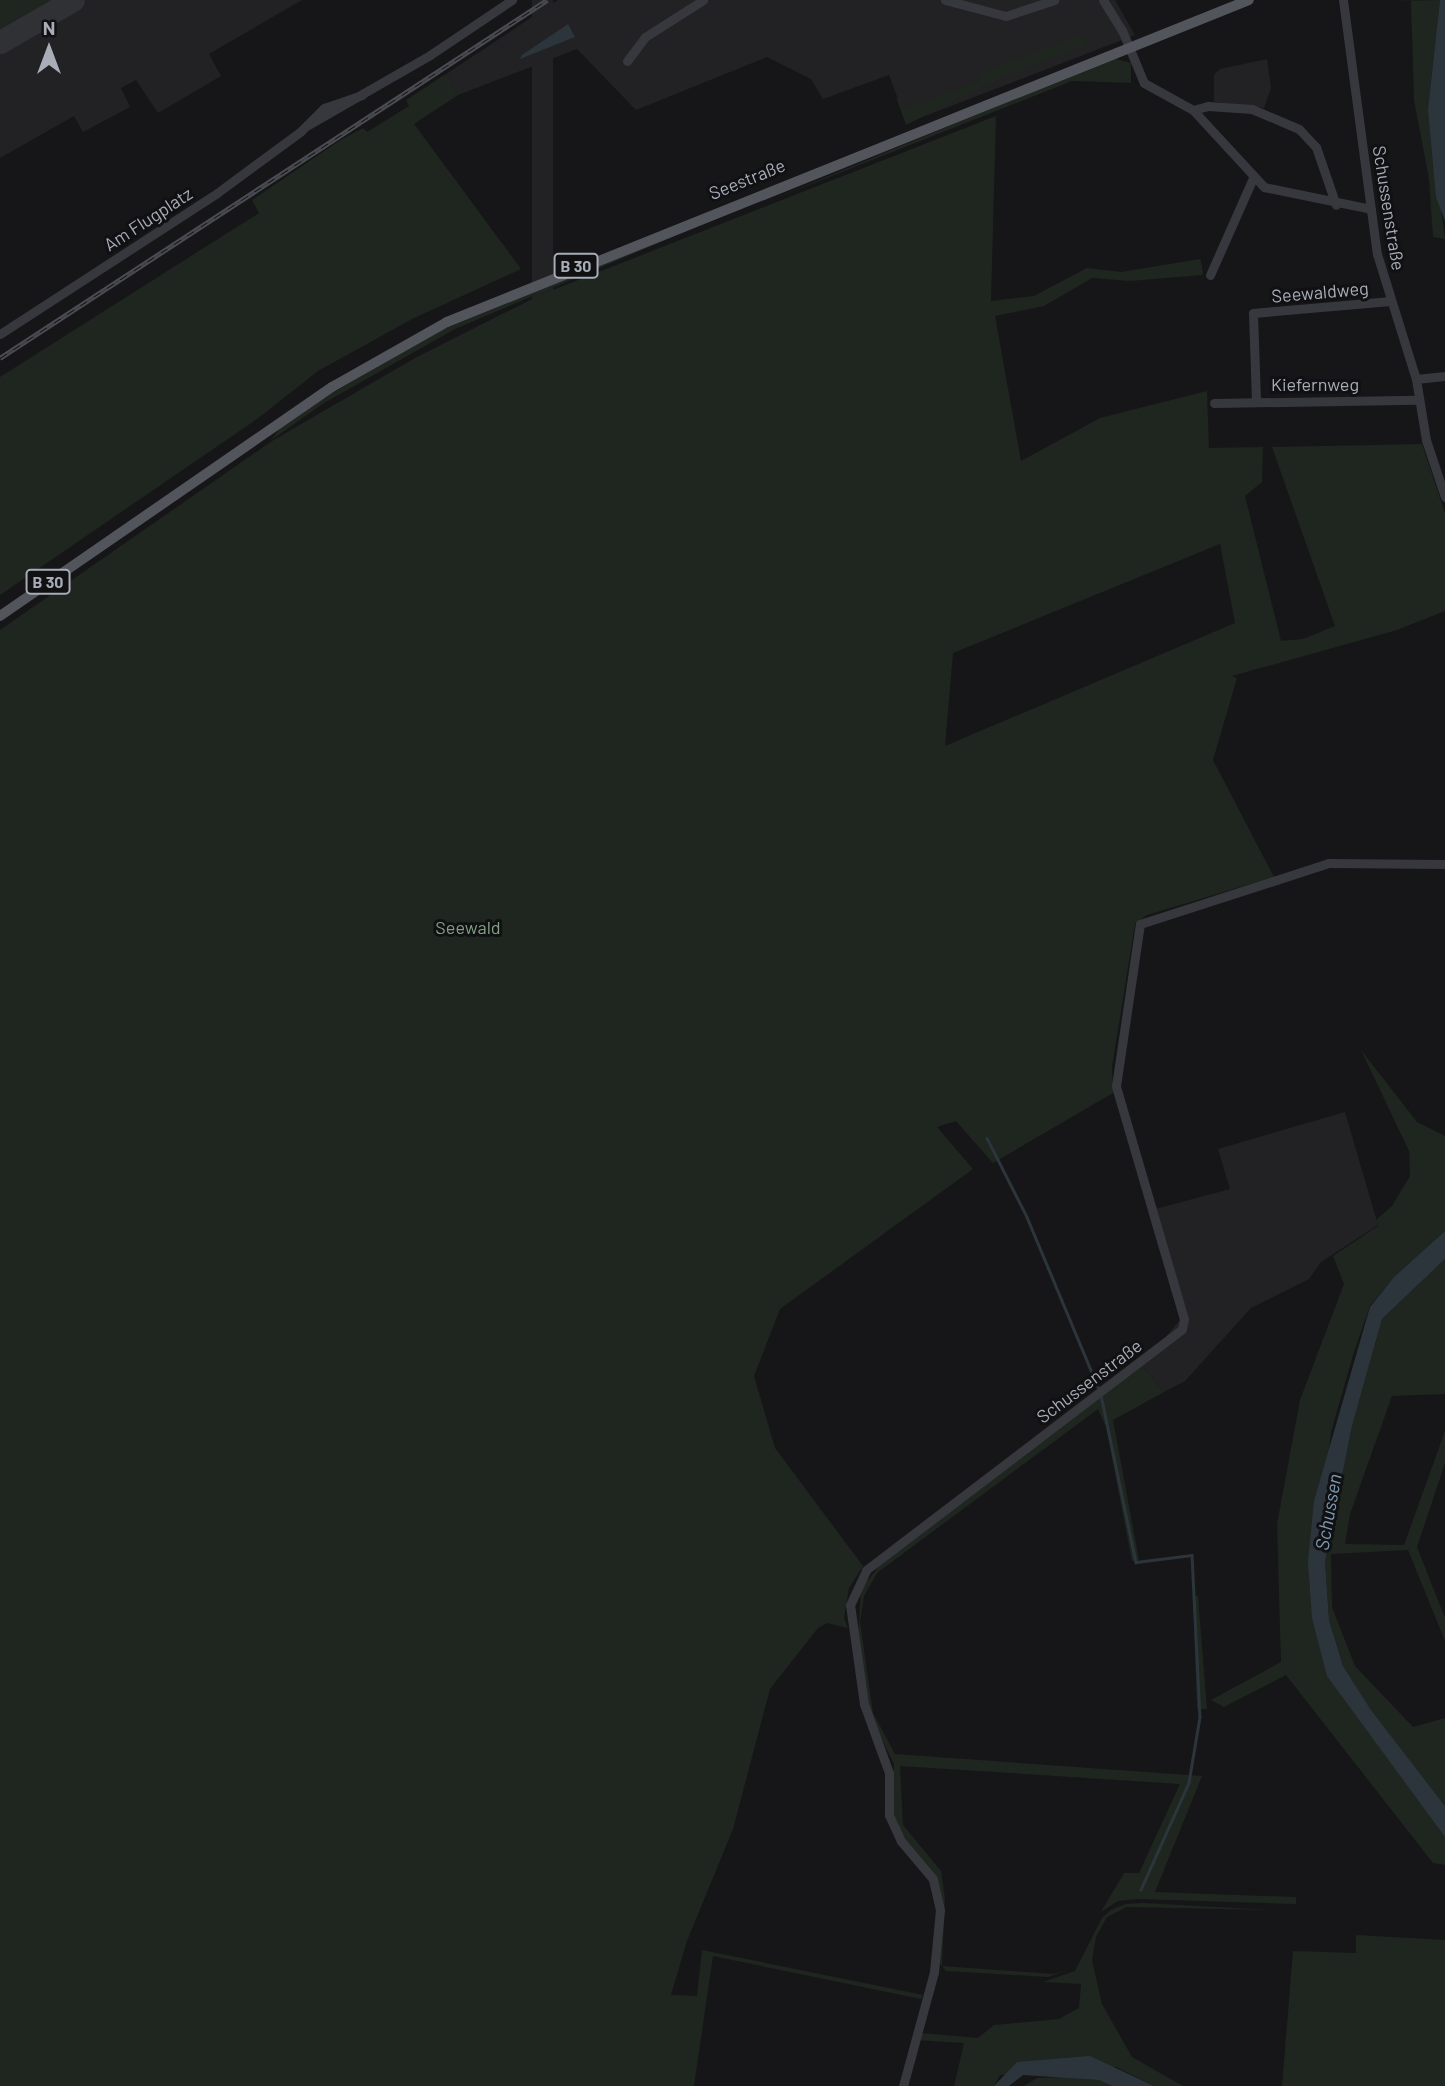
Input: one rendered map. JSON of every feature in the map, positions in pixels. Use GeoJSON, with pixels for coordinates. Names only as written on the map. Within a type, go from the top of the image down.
{"type":"FeatureCollection","features":[{"type":"Feature","properties":{"kind":"main road","name":"Seestraße"},"geometry":{"type":"LineString","coordinates":[[0,616],[274,426],[405,343],[490,302],[1249,0]]}},
{"type":"Feature","properties":{"kind":"street","name":"Am Flugplatz"},"geometry":{"type":"LineString","coordinates":[[0,334],[217,193],[308,125],[362,95],[512,0]]}},
{"type":"Feature","properties":{"kind":"street"},"geometry":{"type":"LineString","coordinates":[[627,61],[646,37],[703,0]]}},
{"type":"Feature","properties":{"kind":"street"},"geometry":{"type":"LineString","coordinates":[[944,0],[1006,16],[1054,0]]}},
{"type":"Feature","properties":{"kind":"street"},"geometry":{"type":"LineString","coordinates":[[1103,0],[1129,47],[1144,83],[1194,110],[1253,178],[1284,195],[1371,209]]}},
{"type":"Feature","properties":{"kind":"street","name":"Schussenstraße"},"geometry":{"type":"LineString","coordinates":[[1343,0],[1371,209],[1390,301],[1416,379],[1416,400],[1445,497]]}},
{"type":"Feature","properties":{"kind":"street"},"geometry":{"type":"LineString","coordinates":[[1194,110],[1208,106],[1252,109],[1299,129],[1316,147],[1336,205]]}},
{"type":"Feature","properties":{"kind":"street"},"geometry":{"type":"LineString","coordinates":[[1210,275],[1237,222],[1253,178]]}},
{"type":"Feature","properties":{"kind":"street","name":"Seewaldweg"},"geometry":{"type":"LineString","coordinates":[[1256,400],[1253,313],[1390,301]]}},
{"type":"Feature","properties":{"kind":"street"},"geometry":{"type":"LineString","coordinates":[[1416,379],[1445,376]]}},
{"type":"Feature","properties":{"kind":"street","name":"Kiefernweg"},"geometry":{"type":"LineString","coordinates":[[1214,403],[1256,400],[1416,400]]}},
{"type":"Feature","properties":{"kind":"street","name":"Schussenstraße"},"geometry":{"type":"LineString","coordinates":[[903,2086],[934,1972],[940,1910],[933,1879],[901,1842],[889,1815],[890,1773],[864,1704],[850,1605],[866,1570],[1182,1329],[1184,1320],[1116,1086],[1140,923],[1329,863],[1445,864]]}},
{"type":"Feature","properties":{"kind":"shaded area"},"geometry":{"type":"Polygon","coordinates":[[[0,0],[302,0],[209,54],[221,76],[158,113],[136,80],[121,88],[130,107],[83,132],[74,116],[0,158],[0,0]]]}},
{"type":"Feature","properties":{"kind":"shaded area"},"geometry":{"type":"Polygon","coordinates":[[[532,0],[553,0],[553,636],[532,636],[532,0]]]}},
{"type":"Feature","properties":{"kind":"shaded area"},"geometry":{"type":"Polygon","coordinates":[[[558,0],[1115,0],[1135,35],[907,123],[889,75],[823,99],[811,79],[767,57],[636,110],[577,49],[458,95],[446,74],[558,0]]]}},
{"type":"Feature","properties":{"kind":"shaded area"},"geometry":{"type":"Polygon","coordinates":[[[1267,59],[1271,88],[1264,108],[1214,102],[1214,75],[1220,69],[1267,59]]]}},
{"type":"Feature","properties":{"kind":"shaded area"},"geometry":{"type":"Polygon","coordinates":[[[1345,1112],[1378,1225],[1321,1262],[1309,1279],[1251,1308],[1185,1381],[1164,1392],[1142,1365],[1180,1320],[1148,1211],[1230,1189],[1218,1149],[1345,1112]]]}},
{"type":"Feature","properties":{"kind":"green space"},"geometry":{"type":"Polygon","coordinates":[[[0,0],[50,0],[0,29],[0,0]]]}},
{"type":"Feature","properties":{"kind":"green space"},"geometry":{"type":"Polygon","coordinates":[[[1440,0],[1428,109],[1445,239],[1433,237],[1429,179],[1414,100],[1411,1],[1389,1],[1440,0]]]}},
{"type":"Feature","properties":{"kind":"green space"},"geometry":{"type":"Polygon","coordinates":[[[1084,34],[1087,44],[983,86],[906,125],[896,97],[908,108],[980,81],[978,74],[1084,34]]]}},
{"type":"Feature","properties":{"kind":"green space"},"geometry":{"type":"Polygon","coordinates":[[[1113,58],[1131,63],[1131,83],[1072,81],[766,202],[1113,58]]]}},
{"type":"Feature","properties":{"kind":"green space"},"geometry":{"type":"Polygon","coordinates":[[[446,74],[458,95],[414,124],[521,269],[412,319],[318,371],[257,419],[0,595],[0,377],[259,213],[252,200],[339,141],[363,128],[367,132],[409,106],[406,100],[446,74]]]}},
{"type":"Feature","properties":{"kind":"green space","name":"Seewald"},"geometry":{"type":"Polygon","coordinates":[[[996,116],[991,301],[1034,296],[1087,268],[1121,272],[1200,259],[1203,275],[1130,281],[1092,278],[1044,306],[995,316],[1021,461],[1100,418],[1207,391],[1209,448],[1263,447],[1262,482],[1245,496],[1281,641],[1303,639],[1335,626],[1272,447],[1422,444],[1445,513],[1445,611],[1397,630],[1232,676],[1237,678],[1213,760],[1274,877],[1147,915],[1135,924],[1112,1067],[1113,1093],[993,1163],[956,1121],[937,1127],[973,1169],[780,1309],[754,1376],[775,1448],[863,1566],[849,1588],[844,1618],[848,1628],[827,1623],[818,1628],[770,1689],[733,1829],[687,1941],[671,1995],[697,1996],[702,1950],[923,1995],[921,1999],[713,1956],[694,2086],[0,2086],[0,630],[272,441],[415,358],[540,295],[996,116]],[[1220,544],[953,653],[945,746],[1235,623],[1220,544]]]}},
{"type":"Feature","properties":{"kind":"green space"},"geometry":{"type":"Polygon","coordinates":[[[758,201],[455,329],[324,403],[270,441],[281,427],[334,392],[439,331],[758,201]]]}},
{"type":"Feature","properties":{"kind":"green space"},"geometry":{"type":"Polygon","coordinates":[[[1361,1050],[1417,1122],[1445,1136],[1445,1231],[1394,1277],[1370,1306],[1354,1352],[1331,1432],[1312,1618],[1413,1792],[1445,1837],[1445,1865],[1433,1863],[1286,1675],[1224,1707],[1211,1700],[1281,1662],[1277,1524],[1300,1400],[1344,1284],[1333,1256],[1378,1226],[1376,1220],[1392,1206],[1410,1176],[1409,1151],[1361,1050]]]}},
{"type":"Feature","properties":{"kind":"green space"},"geometry":{"type":"Polygon","coordinates":[[[1445,1259],[1445,1394],[1392,1396],[1350,1514],[1345,1544],[1404,1545],[1445,1431],[1445,1463],[1417,1547],[1445,1618],[1445,1641],[1408,1550],[1331,1554],[1332,1607],[1355,1666],[1413,1727],[1445,1718],[1445,1806],[1371,1710],[1343,1666],[1329,1620],[1325,1561],[1352,1426],[1382,1319],[1445,1259]]]}},
{"type":"Feature","properties":{"kind":"green space"},"geometry":{"type":"Polygon","coordinates":[[[1142,1365],[1164,1392],[1113,1420],[1139,1560],[1132,1561],[1106,1427],[1098,1409],[877,1573],[864,1596],[860,1622],[873,1713],[895,1754],[1202,1776],[1155,1892],[1296,1897],[1296,1904],[1138,1899],[1118,1901],[1101,1912],[1124,1873],[1139,1873],[1180,1784],[900,1766],[903,1825],[941,1871],[945,1899],[942,1966],[1053,1974],[1067,1970],[1048,1977],[946,1971],[940,1964],[941,1897],[893,1818],[894,1764],[871,1717],[858,1642],[861,1589],[884,1560],[1142,1365]]]}},
{"type":"Feature","properties":{"kind":"green space"},"geometry":{"type":"Polygon","coordinates":[[[1193,1596],[1198,1596],[1207,1709],[1197,1709],[1193,1596]]]}},
{"type":"Feature","properties":{"kind":"green space"},"geometry":{"type":"Polygon","coordinates":[[[1126,1904],[1272,1910],[1127,1907],[1107,1917],[1096,1937],[1092,1960],[1102,2004],[1132,2057],[1183,2086],[1154,2086],[1116,2067],[1000,2075],[994,2086],[954,2086],[964,2043],[915,2040],[938,1975],[921,2033],[978,2038],[994,2025],[1059,2019],[1079,2008],[1081,1984],[1043,1982],[1075,1971],[1102,1918],[1111,1910],[1126,1904]]]}},
{"type":"Feature","properties":{"kind":"green space"},"geometry":{"type":"Polygon","coordinates":[[[1356,1935],[1445,1940],[1445,2086],[1282,2086],[1293,1951],[1356,1953],[1356,1935]]]}},
{"type":"Feature","properties":{"kind":"green space"},"geometry":{"type":"Polygon","coordinates":[[[1037,2078],[1099,2080],[1112,2086],[1024,2086],[1037,2078]]]}},
{"type":"Feature","properties":{"kind":"water"},"geometry":{"type":"Polygon","coordinates":[[[1440,0],[1445,0],[1445,221],[1436,197],[1428,109],[1440,0]]]}},
{"type":"Feature","properties":{"kind":"water"},"geometry":{"type":"Polygon","coordinates":[[[568,24],[575,37],[520,59],[522,55],[568,24]]]}},
{"type":"Feature","properties":{"kind":"water","name":"Schussen"},"geometry":{"type":"Polygon","coordinates":[[[1445,1231],[1445,1259],[1382,1319],[1352,1426],[1325,1561],[1329,1620],[1343,1666],[1371,1710],[1445,1806],[1445,1837],[1327,1676],[1312,1618],[1308,1562],[1314,1501],[1370,1307],[1394,1277],[1445,1231]]]}},
{"type":"Feature","properties":{"kind":"water"},"geometry":{"type":"Polygon","coordinates":[[[1090,2056],[1154,2086],[1112,2086],[1099,2080],[1023,2075],[1009,2086],[994,2086],[1017,2062],[1090,2056]]]}},
{"type":"Feature","properties":{"kind":"waterway"},"geometry":{"type":"LineString","coordinates":[[987,1138],[1027,1217],[1098,1387]]}},
{"type":"Feature","properties":{"kind":"waterway"},"geometry":{"type":"LineString","coordinates":[[1101,1395],[1136,1562],[1192,1555],[1200,1717],[1189,1783],[1141,1890]]}},
{"type":"Feature","properties":{"kind":"taxiway"},"geometry":{"type":"LineString","coordinates":[[0,42],[73,0]]}},
{"type":"Feature","properties":{"kind":"railway"},"geometry":{"type":"LineString","coordinates":[[0,358],[547,0]]}}]}
